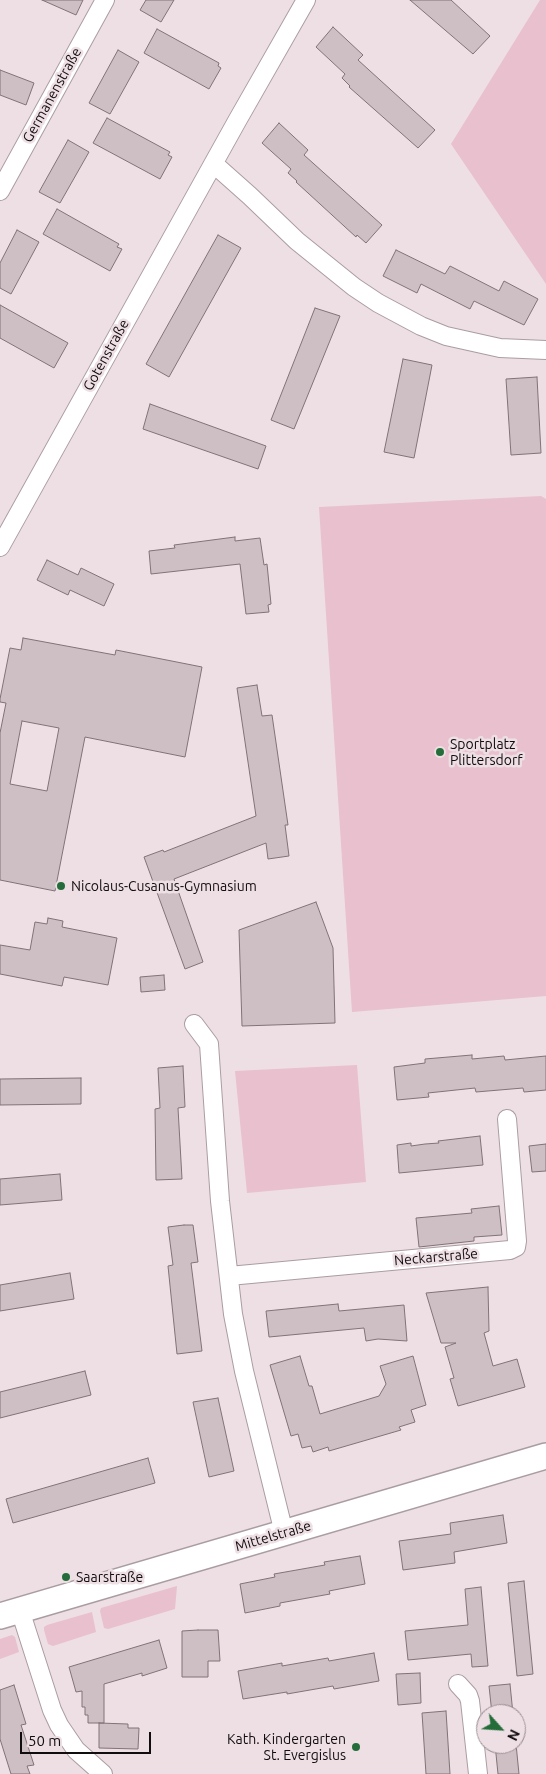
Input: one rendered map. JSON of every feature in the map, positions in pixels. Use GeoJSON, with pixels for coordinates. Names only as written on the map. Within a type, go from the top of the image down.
{"type":"FeatureCollection","features":[{"type":"Feature","properties":{"kind":"main road","name":"Mittelstraße"},"geometry":{"type":"LineString","coordinates":[[6,1610],[284,1533],[546,1456]]}},
{"type":"Feature","properties":{"kind":"street","name":"Germanenstraße"},"geometry":{"type":"LineString","coordinates":[[0,191],[105,0]]}},
{"type":"Feature","properties":{"kind":"street","name":"Gotenstraße"},"geometry":{"type":"LineString","coordinates":[[0,547],[5,524],[214,164],[306,0]]}},
{"type":"Feature","properties":{"kind":"street"},"geometry":{"type":"LineString","coordinates":[[214,164],[297,241],[361,292],[378,303],[421,326],[446,336],[500,348],[546,350]]}},
{"type":"Feature","properties":{"kind":"street"},"geometry":{"type":"LineString","coordinates":[[194,1024],[209,1044],[220,1200],[233,1314],[244,1371],[284,1533]]}},
{"type":"Feature","properties":{"kind":"street","name":"Neckarstraße"},"geometry":{"type":"LineString","coordinates":[[229,1276],[510,1250],[516,1246],[518,1241],[507,1119]]}},
{"type":"Feature","properties":{"kind":"street"},"geometry":{"type":"LineString","coordinates":[[6,1610],[59,1725],[76,1750],[103,1774]]}},
{"type":"Feature","properties":{"kind":"street"},"geometry":{"type":"LineString","coordinates":[[458,1684],[468,1695],[470,1701],[478,1774]]}},
{"type":"Feature","properties":{"kind":"shaded area"},"geometry":{"type":"Polygon","coordinates":[[[540,0],[546,0],[546,284],[451,144],[540,0]]]}},
{"type":"Feature","properties":{"kind":"shaded area","name":"Sportplatz Plittersdorf"},"geometry":{"type":"Polygon","coordinates":[[[541,496],[546,499],[546,996],[352,1012],[319,507],[541,496]]]}},
{"type":"Feature","properties":{"kind":"shaded area"},"geometry":{"type":"Polygon","coordinates":[[[357,1065],[366,1182],[247,1193],[235,1071],[357,1065]]]}},
{"type":"Feature","properties":{"kind":"shaded area"},"geometry":{"type":"Polygon","coordinates":[[[177,1586],[175,1609],[108,1629],[104,1628],[101,1608],[177,1586]]]}},
{"type":"Feature","properties":{"kind":"shaded area"},"geometry":{"type":"Polygon","coordinates":[[[92,1612],[96,1632],[53,1646],[48,1644],[44,1627],[92,1612]]]}},
{"type":"Feature","properties":{"kind":"shaded area"},"geometry":{"type":"Polygon","coordinates":[[[12,1635],[15,1637],[19,1652],[0,1659],[0,1639],[12,1635]]]}},
{"type":"Feature","properties":{"kind":"building"},"geometry":{"type":"Polygon","coordinates":[[[42,0],[83,0],[76,15],[42,0]]]}},
{"type":"Feature","properties":{"kind":"building"},"geometry":{"type":"Polygon","coordinates":[[[146,0],[174,0],[161,22],[140,10],[146,0]]]}},
{"type":"Feature","properties":{"kind":"building"},"geometry":{"type":"Polygon","coordinates":[[[410,0],[451,0],[490,36],[473,54],[410,0]]]}},
{"type":"Feature","properties":{"kind":"building"},"geometry":{"type":"Polygon","coordinates":[[[333,27],[363,55],[358,60],[435,130],[418,148],[349,87],[342,78],[345,74],[316,47],[333,27]]]}},
{"type":"Feature","properties":{"kind":"building"},"geometry":{"type":"Polygon","coordinates":[[[157,29],[219,63],[218,66],[221,68],[209,89],[144,53],[157,29]]]}},
{"type":"Feature","properties":{"kind":"building"},"geometry":{"type":"Polygon","coordinates":[[[118,50],[139,62],[110,114],[89,103],[118,50]]]}},
{"type":"Feature","properties":{"kind":"building"},"geometry":{"type":"Polygon","coordinates":[[[0,70],[34,83],[26,105],[0,95],[0,70]]]}},
{"type":"Feature","properties":{"kind":"building"},"geometry":{"type":"Polygon","coordinates":[[[107,118],[170,152],[168,155],[172,157],[160,179],[93,143],[107,118]]]}},
{"type":"Feature","properties":{"kind":"building"},"geometry":{"type":"Polygon","coordinates":[[[279,123],[308,150],[304,155],[382,225],[366,243],[357,235],[356,237],[296,182],[288,173],[291,169],[262,143],[279,123]]]}},
{"type":"Feature","properties":{"kind":"building"},"geometry":{"type":"Polygon","coordinates":[[[68,140],[89,152],[60,203],[39,192],[68,140]]]}},
{"type":"Feature","properties":{"kind":"building"},"geometry":{"type":"Polygon","coordinates":[[[57,209],[119,244],[117,247],[122,249],[110,271],[43,234],[57,209]]]}},
{"type":"Feature","properties":{"kind":"building"},"geometry":{"type":"Polygon","coordinates":[[[17,230],[39,242],[11,294],[0,288],[0,263],[17,230]]]}},
{"type":"Feature","properties":{"kind":"building"},"geometry":{"type":"Polygon","coordinates":[[[218,235],[241,248],[169,377],[146,364],[218,235]]]}},
{"type":"Feature","properties":{"kind":"building"},"geometry":{"type":"Polygon","coordinates":[[[396,250],[445,274],[450,266],[499,291],[504,281],[538,299],[524,325],[474,301],[470,309],[421,284],[417,293],[383,276],[396,250]]]}},
{"type":"Feature","properties":{"kind":"building"},"geometry":{"type":"Polygon","coordinates":[[[0,305],[68,343],[54,368],[0,338],[0,305]]]}},
{"type":"Feature","properties":{"kind":"building"},"geometry":{"type":"Polygon","coordinates":[[[315,308],[340,316],[294,429],[271,420],[315,308]]]}},
{"type":"Feature","properties":{"kind":"building"},"geometry":{"type":"Polygon","coordinates":[[[403,359],[432,365],[414,458],[384,452],[403,359]]]}},
{"type":"Feature","properties":{"kind":"building"},"geometry":{"type":"Polygon","coordinates":[[[537,377],[541,453],[511,455],[506,379],[537,377]]]}},
{"type":"Feature","properties":{"kind":"building"},"geometry":{"type":"Polygon","coordinates":[[[150,404],[266,446],[258,469],[143,429],[150,404]]]}},
{"type":"Feature","properties":{"kind":"building"},"geometry":{"type":"Polygon","coordinates":[[[235,537],[235,541],[260,538],[264,565],[267,564],[271,604],[268,605],[269,612],[246,614],[240,564],[151,574],[149,551],[175,548],[174,545],[235,537]]]}},
{"type":"Feature","properties":{"kind":"building"},"geometry":{"type":"Polygon","coordinates":[[[47,560],[78,575],[81,568],[114,584],[104,606],[70,590],[68,595],[37,580],[47,560]]]}},
{"type":"Feature","properties":{"kind":"building"},"geometry":{"type":"Polygon","coordinates":[[[23,638],[115,655],[116,650],[202,667],[185,757],[85,737],[55,891],[0,880],[0,733],[6,703],[0,702],[0,699],[10,648],[21,650],[23,638]],[[22,721],[10,784],[47,791],[59,728],[22,721]]]}},
{"type":"Feature","properties":{"kind":"building"},"geometry":{"type":"Polygon","coordinates":[[[257,685],[262,716],[272,715],[288,825],[285,825],[289,856],[268,859],[266,843],[174,879],[203,962],[185,969],[144,857],[163,850],[164,852],[256,816],[237,688],[257,685]]]}},
{"type":"Feature","properties":{"kind":"building"},"geometry":{"type":"Polygon","coordinates":[[[316,902],[333,948],[335,1023],[242,1026],[239,930],[316,902]]]}},
{"type":"Feature","properties":{"kind":"building"},"geometry":{"type":"Polygon","coordinates":[[[48,918],[63,921],[62,927],[117,938],[108,985],[64,977],[62,986],[0,974],[0,945],[30,950],[35,922],[47,924],[48,918]]]}},
{"type":"Feature","properties":{"kind":"building"},"geometry":{"type":"Polygon","coordinates":[[[164,975],[165,990],[141,992],[140,977],[164,975]]]}},
{"type":"Feature","properties":{"kind":"building"},"geometry":{"type":"Polygon","coordinates":[[[472,1055],[472,1059],[504,1056],[505,1060],[546,1056],[546,1090],[524,1092],[523,1088],[476,1092],[475,1088],[428,1093],[429,1097],[397,1100],[394,1067],[425,1063],[425,1059],[472,1055]]]}},
{"type":"Feature","properties":{"kind":"building"},"geometry":{"type":"Polygon","coordinates":[[[183,1066],[185,1107],[178,1108],[182,1179],[156,1180],[155,1109],[160,1108],[158,1068],[183,1066]]]}},
{"type":"Feature","properties":{"kind":"building"},"geometry":{"type":"Polygon","coordinates":[[[81,1078],[81,1104],[0,1105],[0,1079],[81,1078]]]}},
{"type":"Feature","properties":{"kind":"building"},"geometry":{"type":"Polygon","coordinates":[[[480,1136],[483,1165],[399,1173],[397,1145],[411,1143],[411,1146],[439,1143],[438,1141],[480,1136]]]}},
{"type":"Feature","properties":{"kind":"building"},"geometry":{"type":"Polygon","coordinates":[[[546,1144],[546,1171],[532,1172],[529,1146],[546,1144]]]}},
{"type":"Feature","properties":{"kind":"building"},"geometry":{"type":"Polygon","coordinates":[[[60,1174],[62,1200],[0,1205],[0,1179],[60,1174]]]}},
{"type":"Feature","properties":{"kind":"building"},"geometry":{"type":"Polygon","coordinates":[[[499,1206],[502,1235],[474,1237],[474,1241],[419,1247],[416,1218],[472,1213],[471,1209],[499,1206]]]}},
{"type":"Feature","properties":{"kind":"building"},"geometry":{"type":"Polygon","coordinates":[[[193,1225],[198,1262],[191,1263],[202,1351],[177,1354],[168,1266],[173,1265],[168,1227],[193,1225]]]}},
{"type":"Feature","properties":{"kind":"building"},"geometry":{"type":"Polygon","coordinates":[[[70,1273],[74,1299],[0,1311],[0,1285],[70,1273]]]}},
{"type":"Feature","properties":{"kind":"building"},"geometry":{"type":"Polygon","coordinates":[[[488,1287],[489,1331],[484,1333],[493,1366],[517,1359],[525,1387],[458,1406],[450,1379],[454,1378],[445,1347],[456,1343],[441,1343],[426,1293],[488,1287]]]}},
{"type":"Feature","properties":{"kind":"building"},"geometry":{"type":"Polygon","coordinates":[[[338,1304],[339,1311],[404,1305],[407,1341],[378,1339],[366,1341],[364,1328],[269,1337],[266,1311],[338,1304]]]}},
{"type":"Feature","properties":{"kind":"building"},"geometry":{"type":"Polygon","coordinates":[[[300,1356],[309,1386],[312,1386],[320,1414],[379,1396],[386,1384],[380,1366],[413,1356],[426,1405],[411,1410],[415,1422],[399,1427],[401,1430],[329,1451],[328,1447],[313,1452],[311,1446],[302,1448],[298,1434],[291,1436],[270,1365],[300,1356]]]}},
{"type":"Feature","properties":{"kind":"building"},"geometry":{"type":"Polygon","coordinates":[[[85,1371],[91,1395],[0,1418],[0,1392],[85,1371]]]}},
{"type":"Feature","properties":{"kind":"building"},"geometry":{"type":"Polygon","coordinates":[[[218,1398],[234,1471],[209,1477],[193,1402],[218,1398]]]}},
{"type":"Feature","properties":{"kind":"building"},"geometry":{"type":"Polygon","coordinates":[[[148,1458],[155,1483],[13,1523],[6,1499],[148,1458]]]}},
{"type":"Feature","properties":{"kind":"building"},"geometry":{"type":"Polygon","coordinates":[[[503,1515],[507,1543],[454,1552],[455,1563],[403,1570],[399,1541],[451,1534],[450,1523],[503,1515]]]}},
{"type":"Feature","properties":{"kind":"building"},"geometry":{"type":"Polygon","coordinates":[[[360,1556],[365,1584],[329,1591],[330,1594],[280,1603],[280,1606],[245,1613],[240,1584],[275,1577],[274,1574],[325,1565],[324,1562],[360,1556]]]}},
{"type":"Feature","properties":{"kind":"building"},"geometry":{"type":"Polygon","coordinates":[[[524,1581],[533,1674],[517,1676],[508,1583],[524,1581]]]}},
{"type":"Feature","properties":{"kind":"building"},"geometry":{"type":"Polygon","coordinates":[[[481,1587],[488,1666],[472,1667],[471,1654],[408,1660],[405,1631],[468,1625],[465,1589],[481,1587]]]}},
{"type":"Feature","properties":{"kind":"building"},"geometry":{"type":"Polygon","coordinates":[[[218,1630],[220,1661],[208,1661],[208,1677],[182,1677],[182,1631],[218,1630]]]}},
{"type":"Feature","properties":{"kind":"building"},"geometry":{"type":"Polygon","coordinates":[[[159,1640],[167,1668],[142,1676],[142,1673],[104,1684],[104,1723],[88,1723],[85,1707],[82,1707],[82,1691],[76,1692],[69,1667],[159,1640]]]}},
{"type":"Feature","properties":{"kind":"building"},"geometry":{"type":"Polygon","coordinates":[[[374,1653],[379,1681],[334,1689],[333,1686],[243,1699],[238,1671],[282,1663],[282,1666],[328,1658],[329,1661],[374,1653]]]}},
{"type":"Feature","properties":{"kind":"building"},"geometry":{"type":"Polygon","coordinates":[[[420,1673],[421,1703],[398,1705],[396,1674],[420,1673]]]}},
{"type":"Feature","properties":{"kind":"building"},"geometry":{"type":"Polygon","coordinates":[[[510,1684],[512,1704],[491,1704],[489,1686],[510,1684]]]}},
{"type":"Feature","properties":{"kind":"building"},"geometry":{"type":"Polygon","coordinates":[[[14,1685],[26,1724],[21,1725],[34,1765],[27,1766],[30,1774],[11,1774],[0,1739],[0,1690],[14,1685]]]}},
{"type":"Feature","properties":{"kind":"building"},"geometry":{"type":"Polygon","coordinates":[[[446,1711],[450,1774],[426,1774],[422,1713],[446,1711]]]}},
{"type":"Feature","properties":{"kind":"building"},"geometry":{"type":"Polygon","coordinates":[[[99,1723],[128,1724],[128,1728],[139,1728],[138,1749],[99,1748],[99,1723]]]}},
{"type":"Feature","properties":{"kind":"building"},"geometry":{"type":"Polygon","coordinates":[[[496,1754],[517,1754],[519,1774],[498,1774],[496,1754]]]}},
{"type":"Feature","properties":{"kind":"place","name":"Sportplatz Plittersdorf"},"geometry":{"type":"Point","coordinates":[440,752]}},
{"type":"Feature","properties":{"kind":"place","name":"Nicolaus-Cusanus-Gymnasium"},"geometry":{"type":"Point","coordinates":[61,886]}},
{"type":"Feature","properties":{"kind":"place","name":"Saarstraße"},"geometry":{"type":"Point","coordinates":[66,1577]}},
{"type":"Feature","properties":{"kind":"place","name":"Kath. Kindergarten St. Evergislus"},"geometry":{"type":"Point","coordinates":[356,1747]}}]}
